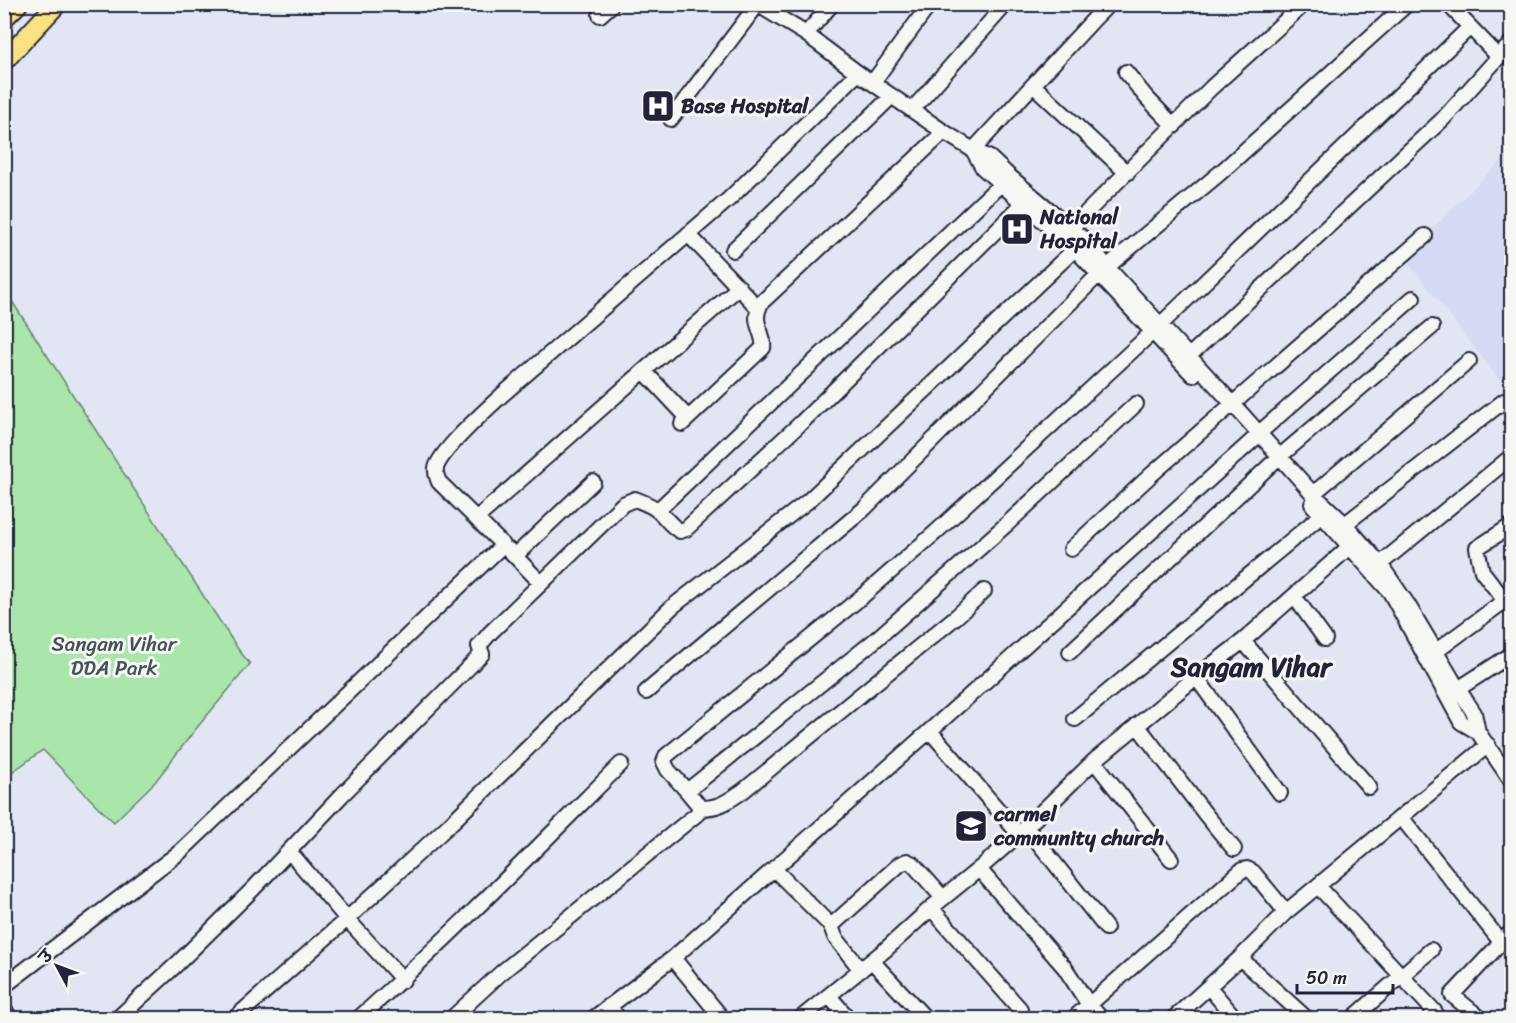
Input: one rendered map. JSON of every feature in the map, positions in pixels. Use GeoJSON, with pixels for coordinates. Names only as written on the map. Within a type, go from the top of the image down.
{"type":"FeatureCollection","features":[{"type":"Feature","properties":{"kind":"main road"},"geometry":{"type":"LineString","coordinates":[[4,18],[18,4]]}},
{"type":"Feature","properties":{"kind":"main road"},"geometry":{"type":"LineString","coordinates":[[4,61],[57,4]]}},
{"type":"Feature","properties":{"kind":"street"},"geometry":{"type":"LineString","coordinates":[[600,15],[612,4]]}},
{"type":"Feature","properties":{"kind":"street"},"geometry":{"type":"LineString","coordinates":[[806,34],[832,4]]}},
{"type":"Feature","properties":{"kind":"street"},"geometry":{"type":"LineString","coordinates":[[873,82],[930,4]]}},
{"type":"Feature","properties":{"kind":"street"},"geometry":{"type":"LineString","coordinates":[[912,110],[1006,4]]}},
{"type":"Feature","properties":{"kind":"street"},"geometry":{"type":"LineString","coordinates":[[973,150],[1108,4]]}},
{"type":"Feature","properties":{"kind":"street"},"geometry":{"type":"LineString","coordinates":[[1071,229],[1212,87],[1304,4]]}},
{"type":"Feature","properties":{"kind":"street"},"geometry":{"type":"LineString","coordinates":[[646,692],[864,508],[1102,271],[1220,172],[1407,4]]}},
{"type":"Feature","properties":{"kind":"street"},"geometry":{"type":"LineString","coordinates":[[1448,4],[1498,56]]}},
{"type":"Feature","properties":{"kind":"street"},"geometry":{"type":"LineString","coordinates":[[671,119],[757,5],[806,34],[858,73],[973,150],[983,168],[1005,180],[1084,240],[1102,271]]}},
{"type":"Feature","properties":{"kind":"street"},"geometry":{"type":"LineString","coordinates":[[701,808],[668,770],[664,762],[666,756],[865,594],[927,540],[1156,328],[1470,27]]}},
{"type":"Feature","properties":{"kind":"street"},"geometry":{"type":"LineString","coordinates":[[1189,356],[1443,118],[1498,56],[1511,45]]}},
{"type":"Feature","properties":{"kind":"street"},"geometry":{"type":"LineString","coordinates":[[1126,72],[1174,126]]}},
{"type":"Feature","properties":{"kind":"street"},"geometry":{"type":"LineString","coordinates":[[541,583],[442,486],[436,477],[438,464],[471,424],[502,395],[729,199],[858,73]]}},
{"type":"Feature","properties":{"kind":"street"},"geometry":{"type":"LineString","coordinates":[[1033,85],[1128,173]]}},
{"type":"Feature","properties":{"kind":"street"},"geometry":{"type":"LineString","coordinates":[[733,250],[892,96]]}},
{"type":"Feature","properties":{"kind":"street"},"geometry":{"type":"LineString","coordinates":[[644,371],[685,421],[763,348],[764,343],[757,321],[759,308],[764,299],[944,132]]}},
{"type":"Feature","properties":{"kind":"street"},"geometry":{"type":"LineString","coordinates":[[658,510],[1005,180]]}},
{"type":"Feature","properties":{"kind":"street"},"geometry":{"type":"LineString","coordinates":[[1028,199],[1075,249],[1102,271],[1354,543],[1390,592],[1461,722],[1478,732],[1512,782]]}},
{"type":"Feature","properties":{"kind":"street"},"geometry":{"type":"LineString","coordinates":[[118,1018],[253,889],[342,795],[482,654],[479,646],[490,633],[622,504],[635,499],[644,502],[658,510],[674,528],[680,531],[686,529],[802,422],[1028,199]]}},
{"type":"Feature","properties":{"kind":"street"},"geometry":{"type":"LineString","coordinates":[[688,234],[759,308]]}},
{"type":"Feature","properties":{"kind":"street"},"geometry":{"type":"LineString","coordinates":[[1071,549],[1229,406],[1425,236]]}},
{"type":"Feature","properties":{"kind":"street"},"geometry":{"type":"LineString","coordinates":[[235,1018],[347,920],[448,826],[672,608],[808,501],[1075,249]]}},
{"type":"Feature","properties":{"kind":"street"},"geometry":{"type":"LineString","coordinates":[[477,518],[739,287]]}},
{"type":"Feature","properties":{"kind":"street"},"geometry":{"type":"LineString","coordinates":[[594,1018],[673,958],[1413,298]]}},
{"type":"Feature","properties":{"kind":"street"},"geometry":{"type":"LineString","coordinates":[[1070,652],[1276,460],[1432,327]]}},
{"type":"Feature","properties":{"kind":"street"},"geometry":{"type":"LineString","coordinates":[[1156,328],[1189,356],[1229,406]]}},
{"type":"Feature","properties":{"kind":"street"},"geometry":{"type":"LineString","coordinates":[[1312,494],[1470,361]]}},
{"type":"Feature","properties":{"kind":"street"},"geometry":{"type":"LineString","coordinates":[[1345,524],[1504,400]]}},
{"type":"Feature","properties":{"kind":"street"},"geometry":{"type":"LineString","coordinates":[[687,791],[874,641],[1136,404]]}},
{"type":"Feature","properties":{"kind":"street"},"geometry":{"type":"LineString","coordinates":[[1380,564],[1512,456]]}},
{"type":"Feature","properties":{"kind":"street"},"geometry":{"type":"LineString","coordinates":[[1276,460],[1312,494],[1326,512],[1345,524],[1354,543],[1380,564],[1474,712],[1478,732]]}},
{"type":"Feature","properties":{"kind":"street"},"geometry":{"type":"LineString","coordinates":[[514,556],[593,482]]}},
{"type":"Feature","properties":{"kind":"street"},"geometry":{"type":"LineString","coordinates":[[1075,719],[1326,512]]}},
{"type":"Feature","properties":{"kind":"street"},"geometry":{"type":"LineString","coordinates":[[1435,652],[1508,598],[1482,571],[1477,548],[1512,525]]}},
{"type":"Feature","properties":{"kind":"street"},"geometry":{"type":"LineString","coordinates":[[801,1018],[979,869],[1094,761],[1243,641],[1354,543]]}},
{"type":"Feature","properties":{"kind":"street"},"geometry":{"type":"LineString","coordinates":[[4,986],[180,852],[503,545]]}},
{"type":"Feature","properties":{"kind":"street"},"geometry":{"type":"LineString","coordinates":[[701,808],[714,808],[743,791],[957,616],[984,591]]}},
{"type":"Feature","properties":{"kind":"street"},"geometry":{"type":"LineString","coordinates":[[1294,596],[1325,639]]}},
{"type":"Feature","properties":{"kind":"street"},"geometry":{"type":"LineString","coordinates":[[1243,641],[1369,787]]}},
{"type":"Feature","properties":{"kind":"street"},"geometry":{"type":"LineString","coordinates":[[1458,689],[1512,654]]}},
{"type":"Feature","properties":{"kind":"street"},"geometry":{"type":"LineString","coordinates":[[1196,677],[1280,793]]}},
{"type":"Feature","properties":{"kind":"street"},"geometry":{"type":"LineString","coordinates":[[1137,725],[1234,849]]}},
{"type":"Feature","properties":{"kind":"street"},"geometry":{"type":"LineString","coordinates":[[930,731],[1022,830],[1106,928]]}},
{"type":"Feature","properties":{"kind":"street"},"geometry":{"type":"LineString","coordinates":[[1174,1018],[1286,912],[1488,745]]}},
{"type":"Feature","properties":{"kind":"street"},"geometry":{"type":"LineString","coordinates":[[1094,761],[1170,859]]}},
{"type":"Feature","properties":{"kind":"street"},"geometry":{"type":"LineString","coordinates":[[359,1018],[403,980],[621,764]]}},
{"type":"Feature","properties":{"kind":"street"},"geometry":{"type":"LineString","coordinates":[[452,1018],[502,972],[697,814],[701,808]]}},
{"type":"Feature","properties":{"kind":"street"},"geometry":{"type":"LineString","coordinates":[[1401,817],[1500,942]]}},
{"type":"Feature","properties":{"kind":"street"},"geometry":{"type":"LineString","coordinates":[[289,851],[347,920],[403,980]]}},
{"type":"Feature","properties":{"kind":"street"},"geometry":{"type":"LineString","coordinates":[[831,926],[900,864],[907,861],[913,864],[943,898]]}},
{"type":"Feature","properties":{"kind":"street"},"geometry":{"type":"LineString","coordinates":[[774,869],[831,926],[835,937],[925,1018]]}},
{"type":"Feature","properties":{"kind":"street"},"geometry":{"type":"LineString","coordinates":[[979,869],[1065,968],[1089,1005],[1101,1018]]}},
{"type":"Feature","properties":{"kind":"street"},"geometry":{"type":"LineString","coordinates":[[1074,1018],[1242,870],[1247,869],[1253,872],[1286,912]]}},
{"type":"Feature","properties":{"kind":"street"},"geometry":{"type":"LineString","coordinates":[[1317,886],[1401,976],[1433,1015],[1512,931]]}},
{"type":"Feature","properties":{"kind":"street"},"geometry":{"type":"LineString","coordinates":[[931,908],[1020,1009]]}},
{"type":"Feature","properties":{"kind":"street"},"geometry":{"type":"LineString","coordinates":[[1353,1018],[1431,950]]}},
{"type":"Feature","properties":{"kind":"street"},"geometry":{"type":"LineString","coordinates":[[673,958],[722,1018]]}},
{"type":"Feature","properties":{"kind":"street"},"geometry":{"type":"LineString","coordinates":[[1240,958],[1306,1018]]}},
{"type":"Feature","properties":{"kind":"street"},"geometry":{"type":"LineString","coordinates":[[1209,987],[1235,1018]]}},
{"type":"Feature","properties":{"kind":"street"},"geometry":{"type":"LineString","coordinates":[[1452,995],[1480,1018]]}},
{"type":"Feature","properties":{"kind":"street"},"geometry":{"type":"LineString","coordinates":[[829,996],[848,1018]]}},
{"type":"Feature","properties":{"kind":"street"},"geometry":{"type":"LineString","coordinates":[[609,1006],[618,1018]]}},
{"type":"Feature","properties":{"kind":"shaded area"},"geometry":{"type":"Polygon","coordinates":[[[1511,151],[1511,395],[1404,257],[1511,151]]]}},
{"type":"Feature","properties":{"kind":"green space","name":"Sangam Vihar DDA Park"},"geometry":{"type":"Polygon","coordinates":[[[4,289],[238,649],[250,664],[155,782],[114,822],[43,750],[5,777],[4,289]]]}},
{"type":"Feature","properties":{"kind":"place","name":"Base Hospital"},"geometry":{"type":"Point","coordinates":[658,106]}},
{"type":"Feature","properties":{"kind":"place","name":"National Hospital"},"geometry":{"type":"Point","coordinates":[1017,229]}},
{"type":"Feature","properties":{"kind":"place","name":"carmel community church"},"geometry":{"type":"Point","coordinates":[971,826]}},
{"type":"Feature","properties":{"kind":"district","name":"Sangam Vihar"},"geometry":{"type":"Point","coordinates":[1251,667]}}]}
